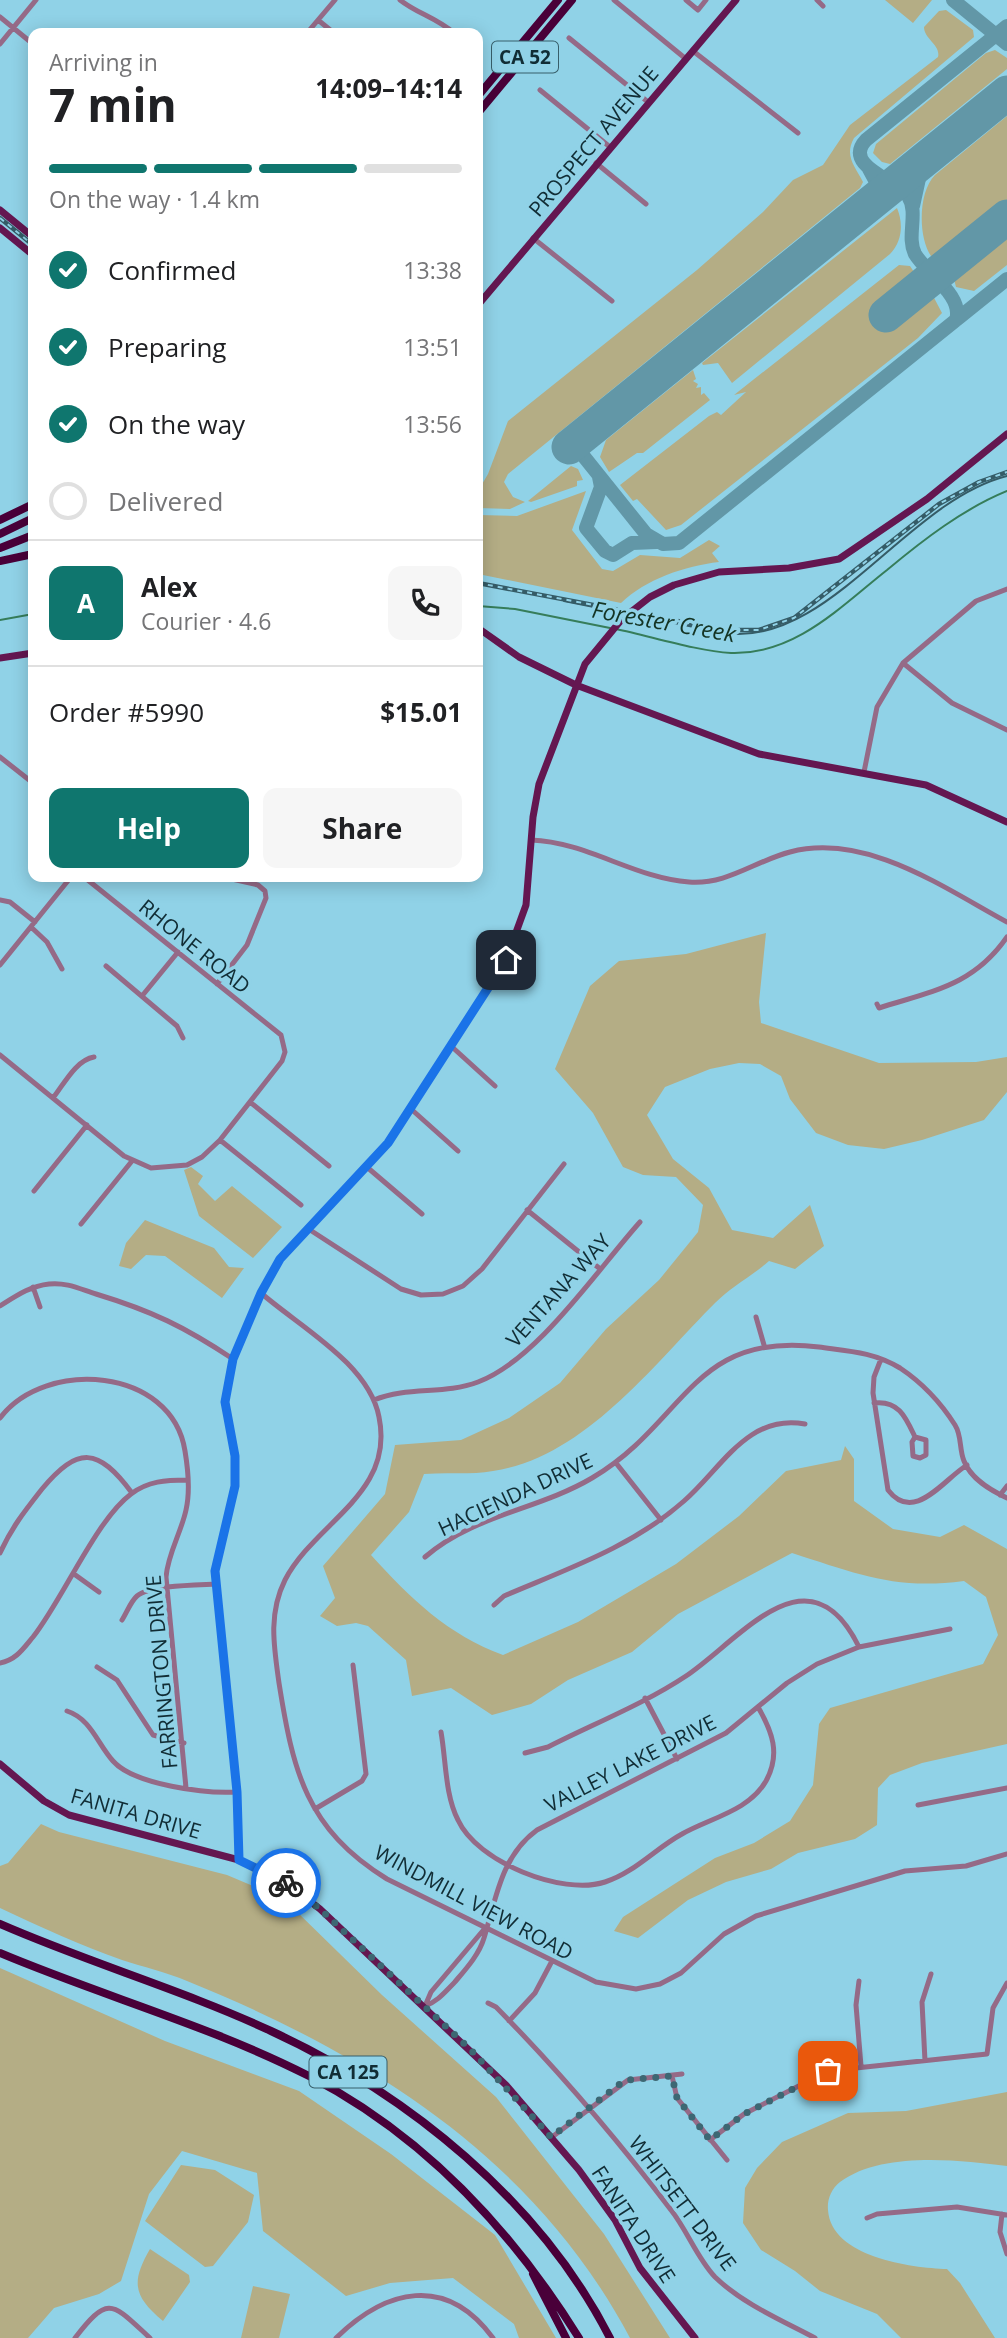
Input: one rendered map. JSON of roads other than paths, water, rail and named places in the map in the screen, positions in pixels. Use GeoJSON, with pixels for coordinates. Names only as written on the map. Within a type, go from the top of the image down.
{"type":"FeatureCollection","features":[{"type":"Feature","properties":{"kind":"highway","name":"CA 52"},"geometry":{"type":"LineString","coordinates":[[483,90],[558,0]]}},
{"type":"Feature","properties":{"kind":"highway","name":"CA 52"},"geometry":{"type":"LineString","coordinates":[[483,107],[572,0]]}},
{"type":"Feature","properties":{"kind":"highway"},"geometry":{"type":"LineString","coordinates":[[0,520],[28,506]]}},
{"type":"Feature","properties":{"kind":"highway"},"geometry":{"type":"LineString","coordinates":[[0,534],[28,522]]}},
{"type":"Feature","properties":{"kind":"highway"},"geometry":{"type":"LineString","coordinates":[[0,548],[28,537]]}},
{"type":"Feature","properties":{"kind":"highway"},"geometry":{"type":"LineString","coordinates":[[0,561],[28,555]]}},
{"type":"Feature","properties":{"kind":"highway","name":"CA 125"},"geometry":{"type":"LineString","coordinates":[[0,1924],[269,2030],[366,2082],[450,2144],[499,2190],[540,2235],[612,2338]]}},
{"type":"Feature","properties":{"kind":"highway","name":"CA 125"},"geometry":{"type":"LineString","coordinates":[[0,1953],[219,2035],[309,2076],[354,2102],[439,2165],[479,2203],[530,2264],[579,2338]]}},
{"type":"Feature","properties":{"kind":"highway"},"geometry":{"type":"LineString","coordinates":[[530,2264],[538,2287],[566,2338]]}},
{"type":"Feature","properties":{"kind":"main road","name":"PROSPECT AVENUE"},"geometry":{"type":"LineString","coordinates":[[483,298],[736,0]]}},
{"type":"Feature","properties":{"kind":"main road"},"geometry":{"type":"LineString","coordinates":[[0,210],[28,233]]}},
{"type":"Feature","properties":{"kind":"main road"},"geometry":{"type":"LineString","coordinates":[[0,228],[28,251]]}},
{"type":"Feature","properties":{"kind":"main road"},"geometry":{"type":"LineString","coordinates":[[239,1860],[237,1792],[216,1584],[219,1548],[229,1519],[235,1486],[235,1456],[225,1402],[233,1359],[261,1293],[280,1259],[307,1228],[368,1168],[411,1109],[496,978],[517,933],[530,880],[531,839],[539,784],[576,685],[602,639],[624,617],[662,591],[696,577],[719,572],[789,568],[838,559],[927,499],[1007,434]]}},
{"type":"Feature","properties":{"kind":"main road"},"geometry":{"type":"LineString","coordinates":[[483,632],[519,657],[576,685],[760,754],[926,785],[1007,822]]}},
{"type":"Feature","properties":{"kind":"main road"},"geometry":{"type":"LineString","coordinates":[[0,658],[28,654]]}},
{"type":"Feature","properties":{"kind":"main road","name":"FANITA DRIVE"},"geometry":{"type":"LineString","coordinates":[[0,1764],[44,1801],[69,1815],[239,1860],[294,1887],[425,2006],[506,2085],[551,2137],[615,2220],[640,2268],[695,2338]]}},
{"type":"Feature","properties":{"kind":"street"},"geometry":{"type":"LineString","coordinates":[[0,44],[36,0]]}},
{"type":"Feature","properties":{"kind":"street"},"geometry":{"type":"LineString","coordinates":[[311,28],[335,0]]}},
{"type":"Feature","properties":{"kind":"street"},"geometry":{"type":"LineString","coordinates":[[400,0],[413,10],[434,17],[448,28]]}},
{"type":"Feature","properties":{"kind":"street"},"geometry":{"type":"LineString","coordinates":[[614,0],[686,59]]}},
{"type":"Feature","properties":{"kind":"street"},"geometry":{"type":"LineString","coordinates":[[685,0],[698,10],[706,0]]}},
{"type":"Feature","properties":{"kind":"street"},"geometry":{"type":"LineString","coordinates":[[817,0],[824,6]]}},
{"type":"Feature","properties":{"kind":"street"},"geometry":{"type":"LineString","coordinates":[[0,17],[28,40]]}},
{"type":"Feature","properties":{"kind":"street"},"geometry":{"type":"LineString","coordinates":[[318,20],[328,28]]}},
{"type":"Feature","properties":{"kind":"street"},"geometry":{"type":"LineString","coordinates":[[569,38],[648,102]]}},
{"type":"Feature","properties":{"kind":"street"},"geometry":{"type":"LineString","coordinates":[[692,50],[797,133]]}},
{"type":"Feature","properties":{"kind":"street"},"geometry":{"type":"LineString","coordinates":[[540,90],[610,147]]}},
{"type":"Feature","properties":{"kind":"street"},"geometry":{"type":"LineString","coordinates":[[596,163],[646,204]]}},
{"type":"Feature","properties":{"kind":"street"},"geometry":{"type":"LineString","coordinates":[[533,239],[612,301]]}},
{"type":"Feature","properties":{"kind":"street"},"geometry":{"type":"LineString","coordinates":[[864,772],[877,707],[903,663],[976,601],[1007,589]]}},
{"type":"Feature","properties":{"kind":"street"},"geometry":{"type":"LineString","coordinates":[[903,663],[952,703],[1007,730]]}},
{"type":"Feature","properties":{"kind":"street"},"geometry":{"type":"LineString","coordinates":[[0,757],[28,779]]}},
{"type":"Feature","properties":{"kind":"street"},"geometry":{"type":"LineString","coordinates":[[531,839],[571,844],[662,877],[692,883],[730,877],[788,852],[832,849],[904,866],[1007,922]]}},
{"type":"Feature","properties":{"kind":"street"},"geometry":{"type":"LineString","coordinates":[[0,965],[67,882]]}},
{"type":"Feature","properties":{"kind":"street","name":"RHONE ROAD"},"geometry":{"type":"LineString","coordinates":[[91,882],[284,1041],[282,1062],[250,1102]]}},
{"type":"Feature","properties":{"kind":"street"},"geometry":{"type":"LineString","coordinates":[[217,984],[247,945],[266,898],[265,891],[245,882]]}},
{"type":"Feature","properties":{"kind":"street"},"geometry":{"type":"LineString","coordinates":[[0,900],[10,902],[33,924],[62,969]]}},
{"type":"Feature","properties":{"kind":"street"},"geometry":{"type":"LineString","coordinates":[[877,1004],[879,1008],[960,982],[987,962],[1007,937]]}},
{"type":"Feature","properties":{"kind":"street"},"geometry":{"type":"LineString","coordinates":[[142,996],[178,952]]}},
{"type":"Feature","properties":{"kind":"street"},"geometry":{"type":"LineString","coordinates":[[106,966],[177,1026],[183,1038]]}},
{"type":"Feature","properties":{"kind":"street"},"geometry":{"type":"LineString","coordinates":[[451,1046],[495,1086]]}},
{"type":"Feature","properties":{"kind":"street"},"geometry":{"type":"LineString","coordinates":[[0,1055],[132,1161],[151,1168],[187,1165],[202,1157],[220,1140],[250,1102],[329,1166]]}},
{"type":"Feature","properties":{"kind":"street"},"geometry":{"type":"LineString","coordinates":[[53,1098],[79,1065],[86,1058],[94,1057]]}},
{"type":"Feature","properties":{"kind":"street"},"geometry":{"type":"LineString","coordinates":[[411,1109],[458,1151]]}},
{"type":"Feature","properties":{"kind":"street"},"geometry":{"type":"LineString","coordinates":[[34,1191],[87,1125]]}},
{"type":"Feature","properties":{"kind":"street"},"geometry":{"type":"LineString","coordinates":[[220,1140],[300,1205]]}},
{"type":"Feature","properties":{"kind":"street"},"geometry":{"type":"LineString","coordinates":[[80,1224],[132,1161]]}},
{"type":"Feature","properties":{"kind":"street"},"geometry":{"type":"LineString","coordinates":[[307,1228],[401,1289],[436,1295],[456,1290],[474,1278],[564,1164]]}},
{"type":"Feature","properties":{"kind":"street"},"geometry":{"type":"LineString","coordinates":[[368,1168],[422,1214]]}},
{"type":"Feature","properties":{"kind":"street"},"geometry":{"type":"LineString","coordinates":[[527,1210],[599,1268]]}},
{"type":"Feature","properties":{"kind":"street","name":"VENTANA WAY"},"geometry":{"type":"LineString","coordinates":[[374,1400],[398,1391],[458,1388],[506,1368],[531,1348],[640,1222]]}},
{"type":"Feature","properties":{"kind":"street"},"geometry":{"type":"LineString","coordinates":[[0,1306],[33,1287],[69,1285],[139,1307],[186,1328],[233,1359]]}},
{"type":"Feature","properties":{"kind":"street"},"geometry":{"type":"LineString","coordinates":[[33,1287],[40,1307]]}},
{"type":"Feature","properties":{"kind":"street","name":"WINDMILL VIEW ROAD"},"geometry":{"type":"LineString","coordinates":[[261,1293],[353,1368],[374,1400],[381,1433],[373,1475],[359,1497],[295,1564],[281,1590],[274,1615],[272,1638],[290,1750],[300,1780],[315,1809],[338,1839],[376,1872],[552,1961],[604,1985],[628,1989],[652,1986],[681,1973],[724,1934],[755,1916],[905,1871],[967,1866],[1007,1854]]}},
{"type":"Feature","properties":{"kind":"street"},"geometry":{"type":"LineString","coordinates":[[757,1317],[764,1345]]}},
{"type":"Feature","properties":{"kind":"street","name":"HACIENDA DRIVE"},"geometry":{"type":"LineString","coordinates":[[425,1557],[437,1546],[477,1524],[564,1493],[616,1462],[656,1428],[714,1366],[738,1353],[764,1345],[788,1344],[850,1350],[881,1359],[920,1383],[956,1426],[967,1465],[975,1478],[1007,1498]]}},
{"type":"Feature","properties":{"kind":"street"},"geometry":{"type":"LineString","coordinates":[[881,1359],[873,1382],[874,1403],[888,1490],[896,1500],[903,1504],[921,1502],[967,1465]]}},
{"type":"Feature","properties":{"kind":"street","name":"FARRINGTON DRIVE"},"geometry":{"type":"LineString","coordinates":[[0,1418],[2,1410],[35,1391],[62,1382],[98,1380],[131,1388],[154,1401],[174,1423],[185,1451],[186,1510],[168,1561],[167,1589],[184,1743],[186,1788]]}},
{"type":"Feature","properties":{"kind":"street"},"geometry":{"type":"LineString","coordinates":[[874,1403],[887,1403],[899,1408],[915,1437]]}},
{"type":"Feature","properties":{"kind":"street"},"geometry":{"type":"LineString","coordinates":[[494,1605],[504,1596],[615,1548],[661,1520],[694,1493],[753,1432],[779,1423],[805,1424]]}},
{"type":"Feature","properties":{"kind":"street"},"geometry":{"type":"LineString","coordinates":[[0,1553],[3,1538],[12,1526],[58,1470],[76,1459],[91,1458],[105,1464],[132,1493]]}},
{"type":"Feature","properties":{"kind":"street"},"geometry":{"type":"LineString","coordinates":[[616,1462],[661,1520]]}},
{"type":"Feature","properties":{"kind":"street"},"geometry":{"type":"LineString","coordinates":[[0,1662],[17,1656],[49,1617],[107,1522],[132,1493],[158,1481],[187,1480]]}},
{"type":"Feature","properties":{"kind":"street"},"geometry":{"type":"LineString","coordinates":[[1000,1495],[1007,1486]]}},
{"type":"Feature","properties":{"kind":"street"},"geometry":{"type":"LineString","coordinates":[[74,1574],[99,1592]]}},
{"type":"Feature","properties":{"kind":"street"},"geometry":{"type":"LineString","coordinates":[[122,1620],[136,1596],[156,1588],[216,1584]]}},
{"type":"Feature","properties":{"kind":"street"},"geometry":{"type":"LineString","coordinates":[[525,1753],[548,1747],[684,1677],[749,1624],[786,1602],[810,1603],[833,1611],[847,1624],[859,1647]]}},
{"type":"Feature","properties":{"kind":"street","name":"VALLEY LAKE DRIVE"},"geometry":{"type":"LineString","coordinates":[[425,2006],[436,2002],[467,1967],[484,1939],[485,1927],[508,1863],[522,1843],[542,1827],[726,1733],[807,1670],[859,1647],[950,1629]]}},
{"type":"Feature","properties":{"kind":"street"},"geometry":{"type":"LineString","coordinates":[[315,1809],[362,1781],[366,1774],[353,1665]]}},
{"type":"Feature","properties":{"kind":"street"},"geometry":{"type":"LineString","coordinates":[[97,1667],[117,1680],[153,1735],[184,1743]]}},
{"type":"Feature","properties":{"kind":"street"},"geometry":{"type":"LineString","coordinates":[[645,1698],[677,1759]]}},
{"type":"Feature","properties":{"kind":"street"},"geometry":{"type":"LineString","coordinates":[[442,1732],[452,1806],[458,1821],[478,1847],[555,1884],[595,1885],[619,1876],[664,1844],[751,1800],[768,1778],[774,1754],[772,1734],[758,1707]]}},
{"type":"Feature","properties":{"kind":"street"},"geometry":{"type":"LineString","coordinates":[[67,1711],[84,1718],[113,1762],[128,1773],[186,1788],[237,1792]]}},
{"type":"Feature","properties":{"kind":"street"},"geometry":{"type":"LineString","coordinates":[[918,1805],[1007,1788]]}},
{"type":"Feature","properties":{"kind":"street","name":"VALLEY LAKE DRIVE"},"geometry":{"type":"LineString","coordinates":[[425,2006],[431,1992],[485,1927]]}},
{"type":"Feature","properties":{"kind":"street"},"geometry":{"type":"LineString","coordinates":[[509,2021],[535,1993],[552,1961]]}},
{"type":"Feature","properties":{"kind":"street"},"geometry":{"type":"LineString","coordinates":[[925,2061],[922,2002],[931,1974]]}},
{"type":"Feature","properties":{"kind":"street"},"geometry":{"type":"LineString","coordinates":[[859,1981],[856,2005],[860,2066]]}},
{"type":"Feature","properties":{"kind":"street"},"geometry":{"type":"LineString","coordinates":[[710,2140],[744,2114],[828,2071],[987,2054],[993,2008],[1007,1983]]}},
{"type":"Feature","properties":{"kind":"street","name":"WHITSETT DRIVE"},"geometry":{"type":"LineString","coordinates":[[488,2003],[509,2021],[589,2107],[673,2212],[715,2276],[743,2300],[816,2338]]}},
{"type":"Feature","properties":{"kind":"street"},"geometry":{"type":"LineString","coordinates":[[551,2137],[628,2080],[682,2074]]}},
{"type":"Feature","properties":{"kind":"street"},"geometry":{"type":"LineString","coordinates":[[672,2076],[677,2098],[727,2160]]}},
{"type":"Feature","properties":{"kind":"street"},"geometry":{"type":"LineString","coordinates":[[867,2218],[877,2214],[957,2207],[1005,2215],[1000,2232],[1007,2254]]}},
{"type":"Feature","properties":{"kind":"street"},"geometry":{"type":"LineString","coordinates":[[336,2338],[376,2305],[393,2298],[424,2295],[457,2305],[477,2319],[493,2338]]}},
{"type":"Feature","properties":{"kind":"street"},"geometry":{"type":"LineString","coordinates":[[75,2338],[95,2313],[106,2307],[121,2311],[150,2338]]}},
{"type":"Feature","properties":{"kind":"waterway","name":"Forester Creek"},"geometry":{"type":"LineString","coordinates":[[616,629],[718,652],[754,652],[776,646],[834,613],[944,526],[1007,491]]}},
{"type":"Feature","properties":{"kind":"waterway","name":"Forester Creek"},"geometry":{"type":"LineString","coordinates":[[483,606],[515,609],[610,628]]}},
{"type":"Feature","properties":{"kind":"waterway","name":"Forester Creek"},"geometry":{"type":"LineString","coordinates":[[0,620],[28,615]]}},
{"type":"Feature","properties":{"kind":"tram line"},"geometry":{"type":"LineString","coordinates":[[564,601],[724,633],[762,632],[798,618],[832,597],[934,514],[970,491],[1007,476]]}},
{"type":"Feature","properties":{"kind":"railway"},"geometry":{"type":"LineString","coordinates":[[0,218],[28,241]]}},
{"type":"Feature","properties":{"kind":"railway"},"geometry":{"type":"LineString","coordinates":[[483,584],[725,630],[759,630],[794,618],[939,504],[979,482],[1007,472]]}}]}
